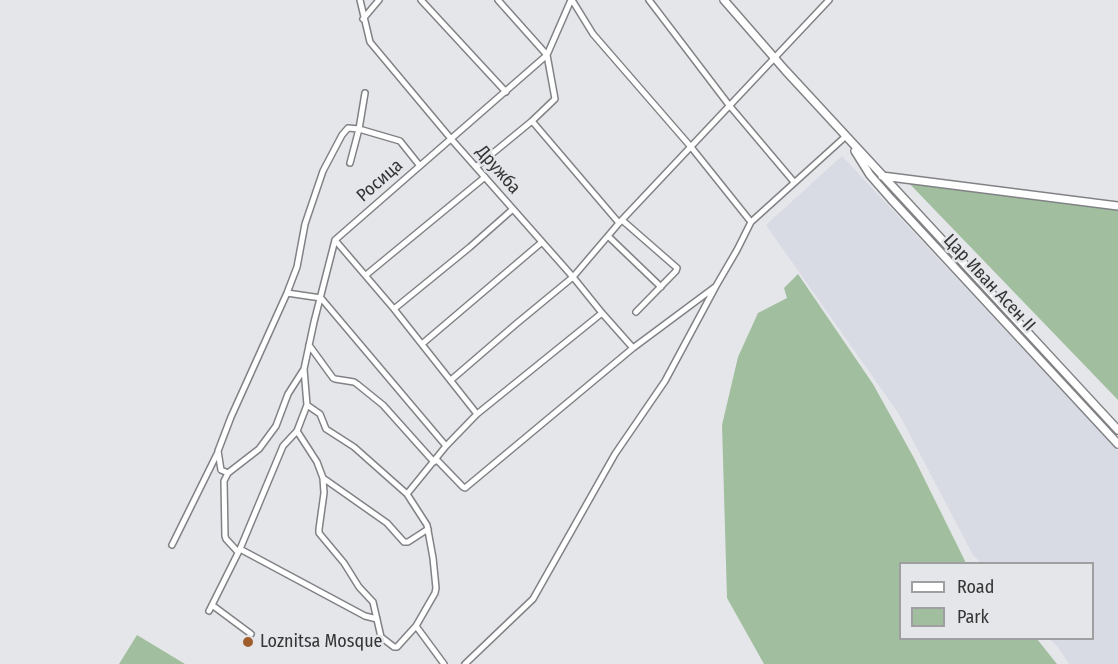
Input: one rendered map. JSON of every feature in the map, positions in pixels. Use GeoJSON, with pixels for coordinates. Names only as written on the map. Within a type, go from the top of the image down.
{"type":"FeatureCollection","features":[{"type":"Feature","properties":{"kind":"street","name":"Дружба"},"geometry":{"type":"LineString","coordinates":[[360,0],[370,42],[633,348]]}},
{"type":"Feature","properties":{"kind":"street"},"geometry":{"type":"LineString","coordinates":[[363,19],[379,0]]}},
{"type":"Feature","properties":{"kind":"street"},"geometry":{"type":"LineString","coordinates":[[421,0],[506,92]]}},
{"type":"Feature","properties":{"kind":"street"},"geometry":{"type":"LineString","coordinates":[[476,167],[555,99],[547,55],[498,0]]}},
{"type":"Feature","properties":{"kind":"street"},"geometry":{"type":"LineString","coordinates":[[572,0],[593,34],[691,147],[751,222]]}},
{"type":"Feature","properties":{"kind":"street","name":"Росица"},"geometry":{"type":"LineString","coordinates":[[335,240],[547,55],[572,0]]}},
{"type":"Feature","properties":{"kind":"street"},"geometry":{"type":"LineString","coordinates":[[649,0],[729,105],[794,182]]}},
{"type":"Feature","properties":{"kind":"street","name":"Цар Иван Асен II"},"geometry":{"type":"LineString","coordinates":[[724,0],[774,58],[1118,430]]}},
{"type":"Feature","properties":{"kind":"street"},"geometry":{"type":"LineString","coordinates":[[451,380],[573,277],[620,221],[829,0]]}},
{"type":"Feature","properties":{"kind":"street"},"geometry":{"type":"LineString","coordinates":[[350,163],[365,93]]}},
{"type":"Feature","properties":{"kind":"street"},"geometry":{"type":"LineString","coordinates":[[532,121],[620,221],[677,268],[636,312]]}},
{"type":"Feature","properties":{"kind":"street"},"geometry":{"type":"LineString","coordinates":[[172,545],[218,451],[235,406],[287,293],[297,267],[305,224],[323,171],[342,135],[348,128],[359,129],[400,141],[420,166]]}},
{"type":"Feature","properties":{"kind":"street"},"geometry":{"type":"LineString","coordinates":[[465,664],[533,599],[615,454],[665,381],[751,222],[846,136]]}},
{"type":"Feature","properties":{"kind":"street","name":"Цар Иван Асен II"},"geometry":{"type":"LineString","coordinates":[[846,136],[870,175],[891,199],[1118,444]]}},
{"type":"Feature","properties":{"kind":"street"},"geometry":{"type":"LineString","coordinates":[[870,175],[1118,206]]}},
{"type":"Feature","properties":{"kind":"street"},"geometry":{"type":"LineString","coordinates":[[366,275],[485,177]]}},
{"type":"Feature","properties":{"kind":"street"},"geometry":{"type":"LineString","coordinates":[[394,309],[513,209]]}},
{"type":"Feature","properties":{"kind":"street"},"geometry":{"type":"LineString","coordinates":[[608,236],[661,287]]}},
{"type":"Feature","properties":{"kind":"street"},"geometry":{"type":"LineString","coordinates":[[335,240],[394,309],[477,414]]}},
{"type":"Feature","properties":{"kind":"street"},"geometry":{"type":"LineString","coordinates":[[251,633],[211,608],[239,551],[283,446],[297,431],[307,405],[304,369],[335,240]]}},
{"type":"Feature","properties":{"kind":"street"},"geometry":{"type":"LineString","coordinates":[[422,344],[542,242]]}},
{"type":"Feature","properties":{"kind":"street"},"geometry":{"type":"LineString","coordinates":[[309,345],[333,378],[354,382],[366,391],[465,488],[633,348],[716,286]]}},
{"type":"Feature","properties":{"kind":"street"},"geometry":{"type":"LineString","coordinates":[[287,293],[321,298],[446,446]]}},
{"type":"Feature","properties":{"kind":"street"},"geometry":{"type":"LineString","coordinates":[[407,494],[446,446],[477,414],[602,313]]}},
{"type":"Feature","properties":{"kind":"street"},"geometry":{"type":"LineString","coordinates":[[304,369],[288,394],[276,426],[259,449],[228,473],[224,485],[225,536],[239,551],[365,616],[377,619]]}},
{"type":"Feature","properties":{"kind":"street"},"geometry":{"type":"LineString","coordinates":[[297,431],[317,462],[323,478],[324,493],[320,533],[344,563],[359,587],[373,602],[381,637],[397,647],[416,626],[435,593],[433,558],[428,529],[407,494],[354,447],[326,429],[320,414],[307,405]]}},
{"type":"Feature","properties":{"kind":"street"},"geometry":{"type":"LineString","coordinates":[[218,451],[221,470]]}},
{"type":"Feature","properties":{"kind":"street"},"geometry":{"type":"LineString","coordinates":[[208,472],[221,470],[228,473]]}},
{"type":"Feature","properties":{"kind":"street"},"geometry":{"type":"LineString","coordinates":[[323,478],[387,523],[404,542],[408,542],[428,529]]}},
{"type":"Feature","properties":{"kind":"street"},"geometry":{"type":"LineString","coordinates":[[416,626],[444,664]]}},
{"type":"Feature","properties":{"kind":"shaded area"},"geometry":{"type":"Polygon","coordinates":[[[842,156],[1118,451],[1118,664],[1069,664],[1051,640],[1094,640],[1094,562],[980,562],[973,555],[899,414],[766,225],[842,156]]]}},
{"type":"Feature","properties":{"kind":"green space"},"geometry":{"type":"Polygon","coordinates":[[[904,178],[1118,209],[1118,400],[904,178]]]}},
{"type":"Feature","properties":{"kind":"green space"},"geometry":{"type":"Polygon","coordinates":[[[798,274],[873,384],[914,458],[966,562],[899,562],[899,640],[1038,640],[1057,664],[764,664],[727,598],[722,425],[738,357],[758,313],[787,298],[784,288],[798,274]]]}},
{"type":"Feature","properties":{"kind":"green space"},"geometry":{"type":"Polygon","coordinates":[[[137,635],[185,664],[119,664],[137,635]]]}},
{"type":"Feature","properties":{"kind":"place","name":"Loznitsa Mosque"},"geometry":{"type":"Point","coordinates":[248,642]}}]}
